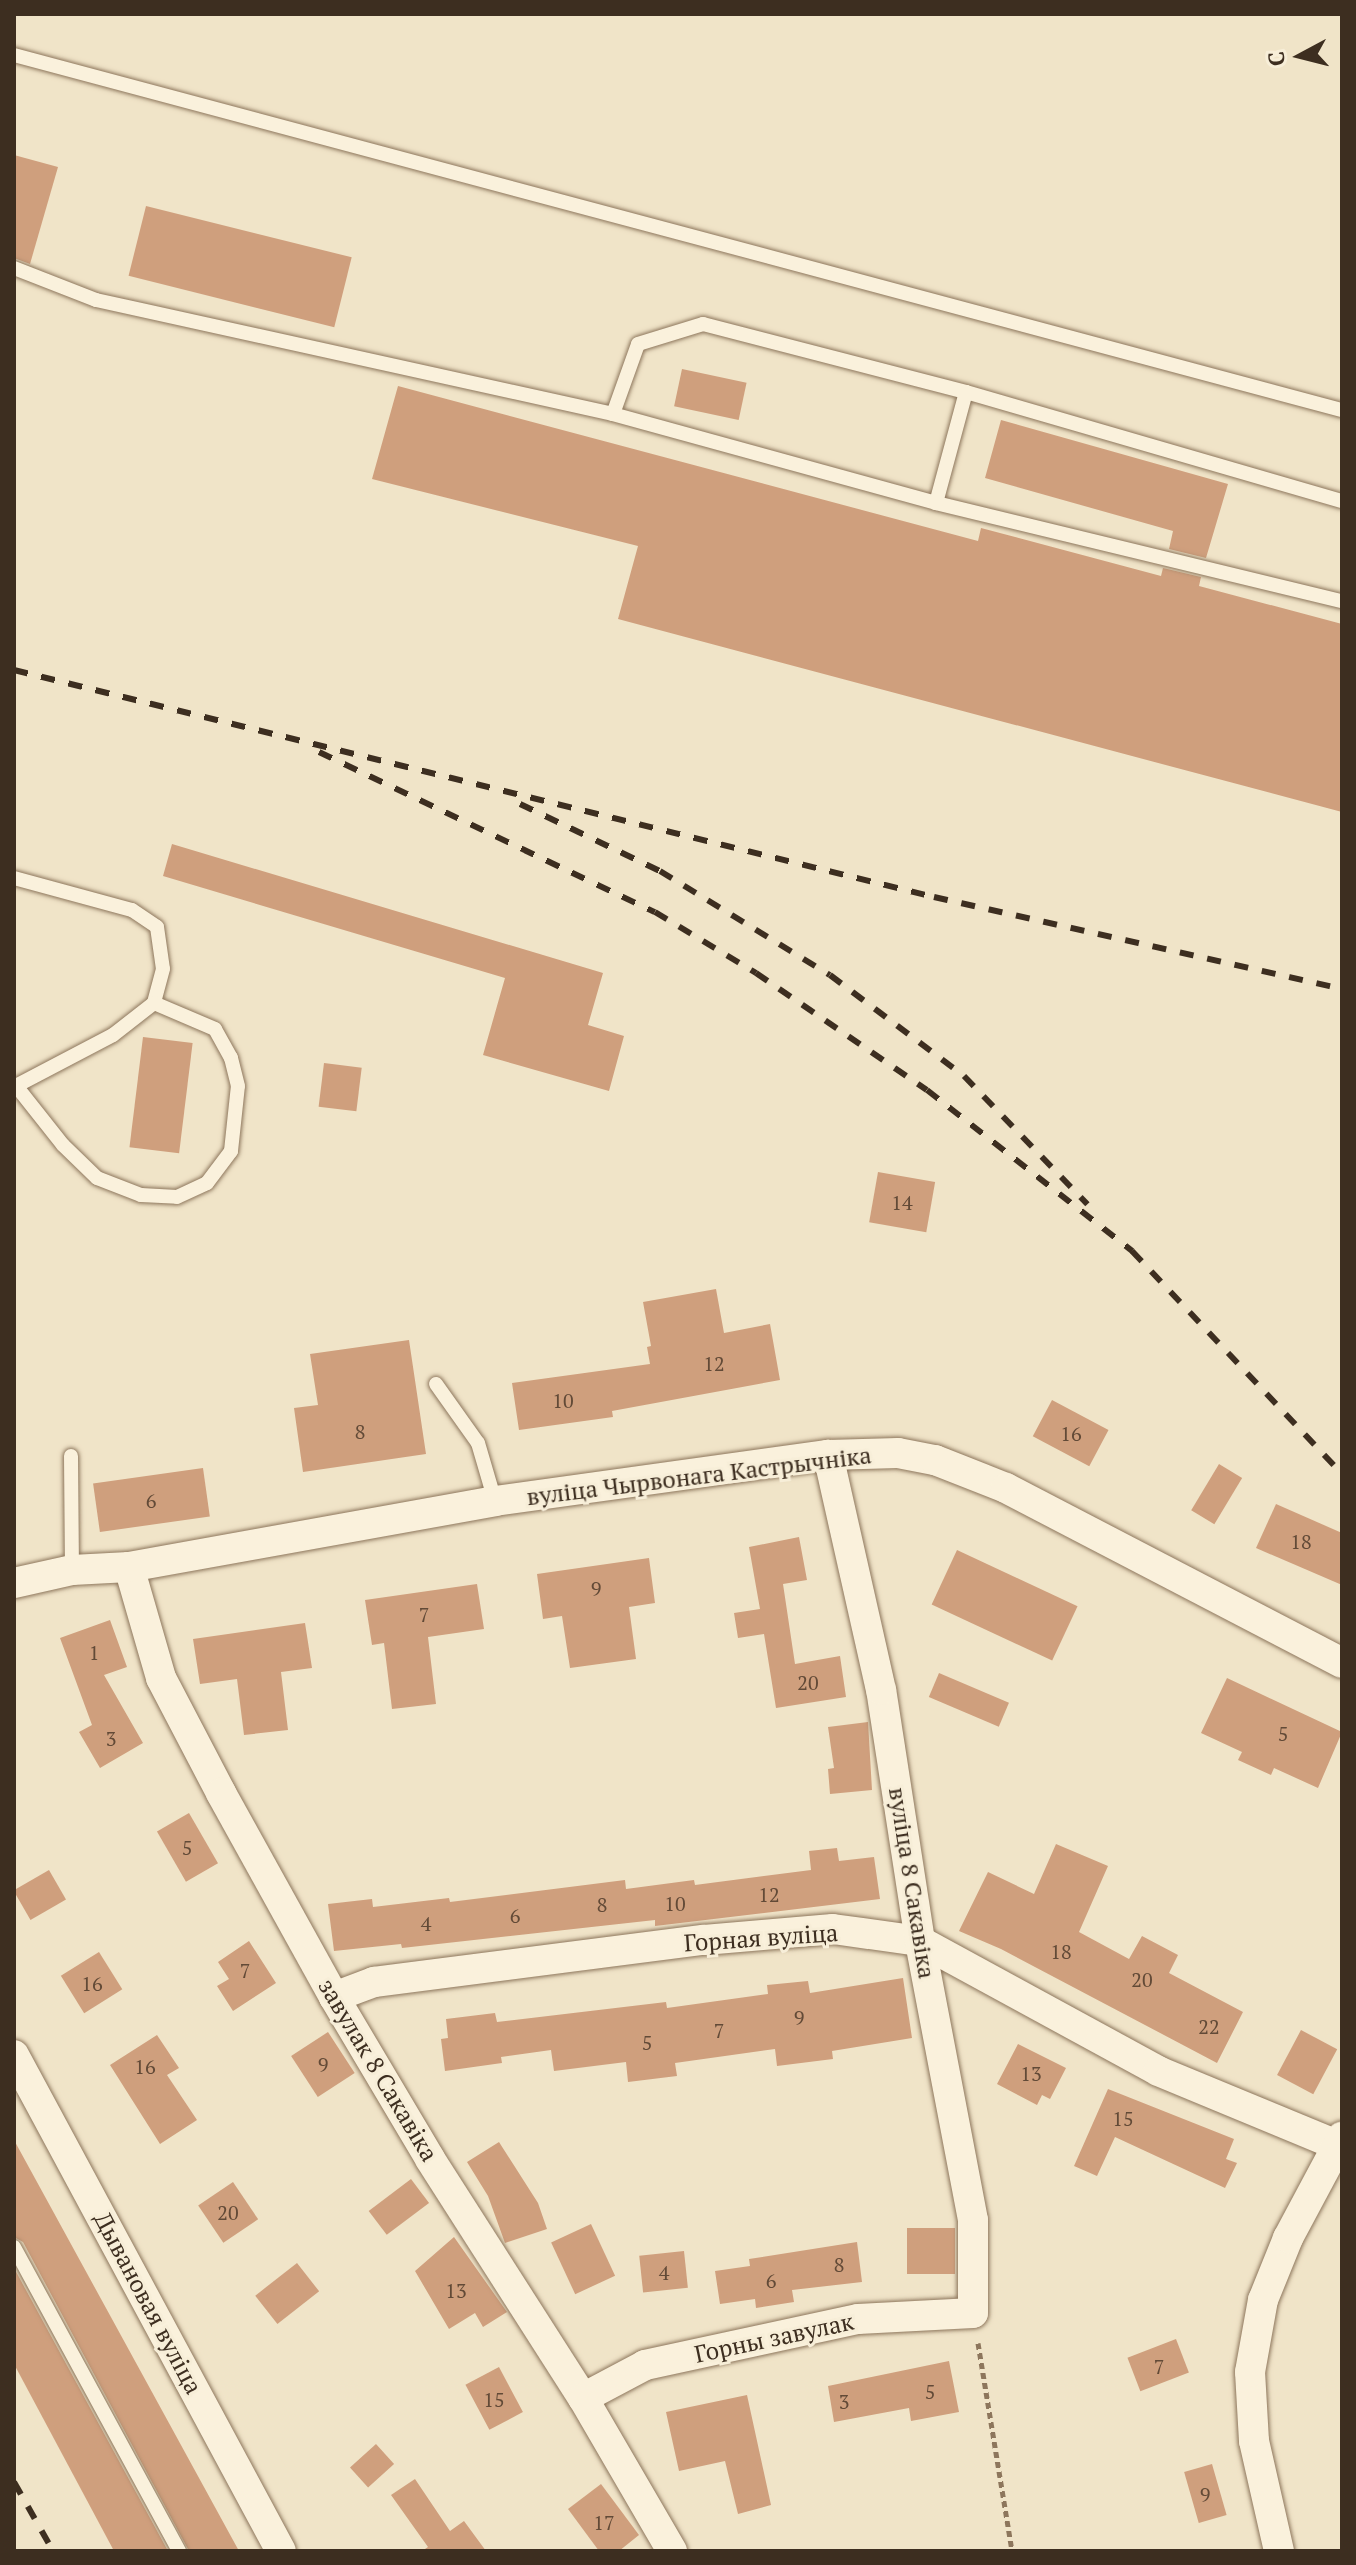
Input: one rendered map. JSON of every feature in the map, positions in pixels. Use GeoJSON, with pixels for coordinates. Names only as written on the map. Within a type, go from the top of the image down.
{"type":"FeatureCollection","features":[{"type":"Feature","properties":{"kind":"street","name":"вуліца Чырвонага Кастрычніка"},"geometry":{"type":"LineString","coordinates":[[14,1583],[72,1570],[129,1567],[495,1501],[828,1455],[898,1453],[935,1460],[1006,1488],[1342,1663]]}},
{"type":"Feature","properties":{"kind":"street","name":"вуліца 8 Сакавіка"},"geometry":{"type":"LineString","coordinates":[[828,1455],[881,1690],[920,1941],[973,2220],[973,2313]]}},
{"type":"Feature","properties":{"kind":"street","name":"завулак 8 Сакавіка"},"geometry":{"type":"LineString","coordinates":[[129,1567],[161,1678],[334,1997],[430,2159],[583,2398],[672,2551]]}},
{"type":"Feature","properties":{"kind":"street","name":"Горная вуліца"},"geometry":{"type":"LineString","coordinates":[[334,1997],[374,1982],[704,1940],[833,1929],[920,1941],[1158,2071],[1340,2141]]}},
{"type":"Feature","properties":{"kind":"street","name":"Дывановая вуліца"},"geometry":{"type":"LineString","coordinates":[[14,2055],[281,2551]]}},
{"type":"Feature","properties":{"kind":"street"},"geometry":{"type":"LineString","coordinates":[[1279,2551],[1254,2441],[1250,2372],[1263,2300],[1288,2238],[1340,2141]]}},
{"type":"Feature","properties":{"kind":"street","name":"Горны завулак"},"geometry":{"type":"LineString","coordinates":[[583,2398],[645,2365],[858,2319],[973,2313]]}},
{"type":"Feature","properties":{"kind":"lane"},"geometry":{"type":"LineString","coordinates":[[14,55],[1342,410]]}},
{"type":"Feature","properties":{"kind":"lane"},"geometry":{"type":"LineString","coordinates":[[14,268],[96,300],[613,414],[936,503],[1342,601]]}},
{"type":"Feature","properties":{"kind":"lane"},"geometry":{"type":"LineString","coordinates":[[613,414],[638,344],[703,324],[966,392],[1342,501]]}},
{"type":"Feature","properties":{"kind":"lane"},"geometry":{"type":"LineString","coordinates":[[936,503],[966,392]]}},
{"type":"Feature","properties":{"kind":"lane"},"geometry":{"type":"LineString","coordinates":[[14,878],[132,910],[157,927],[163,969],[154,1003],[113,1035],[15,1087],[63,1145],[97,1178],[141,1195],[177,1197],[207,1183],[231,1151],[238,1086],[231,1058],[215,1029],[154,1003]]}},
{"type":"Feature","properties":{"kind":"lane"},"geometry":{"type":"LineString","coordinates":[[436,1384],[478,1443],[495,1501]]}},
{"type":"Feature","properties":{"kind":"lane"},"geometry":{"type":"LineString","coordinates":[[71,1456],[72,1570]]}},
{"type":"Feature","properties":{"kind":"lane"},"geometry":{"type":"LineString","coordinates":[[14,2247],[179,2551]]}},
{"type":"Feature","properties":{"kind":"path"},"geometry":{"type":"LineString","coordinates":[[973,2313],[1012,2551]]}},
{"type":"Feature","properties":{"kind":"building"},"geometry":{"type":"Polygon","coordinates":[[[14,155],[58,167],[30,264],[14,258],[14,155]]]}},
{"type":"Feature","properties":{"kind":"building"},"geometry":{"type":"Polygon","coordinates":[[[146,206],[352,257],[334,327],[129,276],[146,206]]]}},
{"type":"Feature","properties":{"kind":"building"},"geometry":{"type":"Polygon","coordinates":[[[682,369],[747,383],[739,420],[674,406],[682,369]]]}},
{"type":"Feature","properties":{"kind":"building"},"geometry":{"type":"Polygon","coordinates":[[[398,386],[978,541],[981,528],[1161,576],[1163,568],[1201,577],[1199,586],[1342,624],[1342,812],[618,619],[638,546],[372,479],[398,386]]]}},
{"type":"Feature","properties":{"kind":"building"},"geometry":{"type":"Polygon","coordinates":[[[1001,420],[1228,484],[1206,558],[1169,549],[1173,531],[985,478],[1001,420]]]}},
{"type":"Feature","properties":{"kind":"building"},"geometry":{"type":"Polygon","coordinates":[[[172,844],[603,973],[588,1025],[624,1036],[609,1091],[483,1055],[505,978],[163,876],[172,844]]]}},
{"type":"Feature","properties":{"kind":"building"},"geometry":{"type":"Polygon","coordinates":[[[143,1037],[193,1043],[179,1153],[129,1147],[143,1037]]]}},
{"type":"Feature","properties":{"kind":"building"},"geometry":{"type":"Polygon","coordinates":[[[324,1063],[362,1068],[356,1111],[319,1107],[324,1063]]]}},
{"type":"Feature","properties":{"kind":"building"},"geometry":{"type":"Polygon","coordinates":[[[878,1172],[935,1182],[926,1232],[869,1222],[878,1172]]]}},
{"type":"Feature","properties":{"kind":"building"},"geometry":{"type":"Polygon","coordinates":[[[716,1289],[724,1333],[770,1324],[780,1380],[612,1411],[613,1417],[519,1430],[512,1383],[650,1364],[647,1347],[651,1346],[643,1302],[716,1289]]]}},
{"type":"Feature","properties":{"kind":"building"},"geometry":{"type":"Polygon","coordinates":[[[409,1340],[426,1454],[303,1472],[294,1408],[318,1405],[310,1354],[409,1340]]]}},
{"type":"Feature","properties":{"kind":"building"},"geometry":{"type":"Polygon","coordinates":[[[1052,1400],[1109,1430],[1089,1466],[1033,1436],[1052,1400]]]}},
{"type":"Feature","properties":{"kind":"building"},"geometry":{"type":"Polygon","coordinates":[[[1219,1464],[1242,1478],[1214,1524],[1191,1510],[1219,1464]]]}},
{"type":"Feature","properties":{"kind":"building"},"geometry":{"type":"Polygon","coordinates":[[[203,1468],[210,1517],[100,1532],[93,1483],[203,1468]]]}},
{"type":"Feature","properties":{"kind":"building"},"geometry":{"type":"Polygon","coordinates":[[[1276,1504],[1342,1533],[1342,1585],[1256,1548],[1276,1504]]]}},
{"type":"Feature","properties":{"kind":"building"},"geometry":{"type":"Polygon","coordinates":[[[799,1537],[807,1580],[783,1584],[795,1664],[840,1656],[846,1697],[776,1708],[764,1634],[738,1638],[734,1613],[760,1609],[749,1547],[799,1537]]]}},
{"type":"Feature","properties":{"kind":"building"},"geometry":{"type":"Polygon","coordinates":[[[957,1550],[1078,1606],[1052,1661],[932,1604],[957,1550]]]}},
{"type":"Feature","properties":{"kind":"building"},"geometry":{"type":"Polygon","coordinates":[[[649,1558],[655,1603],[629,1607],[636,1659],[570,1668],[562,1616],[543,1619],[537,1574],[649,1558]]]}},
{"type":"Feature","properties":{"kind":"building"},"geometry":{"type":"Polygon","coordinates":[[[477,1584],[484,1629],[428,1637],[436,1704],[392,1709],[384,1643],[372,1645],[365,1600],[477,1584]]]}},
{"type":"Feature","properties":{"kind":"building"},"geometry":{"type":"Polygon","coordinates":[[[110,1620],[127,1667],[104,1675],[143,1743],[100,1768],[79,1732],[92,1725],[60,1638],[110,1620]]]}},
{"type":"Feature","properties":{"kind":"building"},"geometry":{"type":"Polygon","coordinates":[[[305,1623],[312,1668],[281,1672],[288,1730],[244,1735],[237,1679],[200,1684],[193,1639],[305,1623]]]}},
{"type":"Feature","properties":{"kind":"building"},"geometry":{"type":"Polygon","coordinates":[[[939,1673],[1009,1703],[999,1727],[929,1697],[939,1673]]]}},
{"type":"Feature","properties":{"kind":"building"},"geometry":{"type":"Polygon","coordinates":[[[1227,1678],[1342,1732],[1318,1788],[1274,1768],[1271,1775],[1238,1760],[1242,1752],[1201,1733],[1227,1678]]]}},
{"type":"Feature","properties":{"kind":"building"},"geometry":{"type":"Polygon","coordinates":[[[868,1722],[872,1790],[830,1794],[828,1769],[834,1768],[828,1727],[868,1722]]]}},
{"type":"Feature","properties":{"kind":"building"},"geometry":{"type":"Polygon","coordinates":[[[189,1813],[218,1863],[186,1882],[157,1832],[189,1813]]]}},
{"type":"Feature","properties":{"kind":"building"},"geometry":{"type":"Polygon","coordinates":[[[1056,1844],[1108,1866],[1079,1932],[1129,1959],[1142,1936],[1178,1955],[1169,1973],[1243,2012],[1217,2063],[1001,1949],[959,1931],[988,1872],[1034,1894],[1056,1844]]]}},
{"type":"Feature","properties":{"kind":"building"},"geometry":{"type":"Polygon","coordinates":[[[837,1848],[839,1861],[874,1857],[880,1899],[655,1926],[655,1920],[402,1948],[401,1944],[334,1951],[328,1904],[372,1899],[373,1907],[449,1898],[450,1902],[625,1880],[626,1889],[694,1880],[695,1885],[811,1870],[809,1851],[837,1848]]]}},
{"type":"Feature","properties":{"kind":"building"},"geometry":{"type":"Polygon","coordinates":[[[49,1870],[66,1899],[30,1920],[14,1890],[49,1870]]]}},
{"type":"Feature","properties":{"kind":"building"},"geometry":{"type":"Polygon","coordinates":[[[249,1941],[276,1983],[233,2011],[217,1986],[229,1979],[218,1962],[249,1941]]]}},
{"type":"Feature","properties":{"kind":"building"},"geometry":{"type":"Polygon","coordinates":[[[99,1952],[122,1989],[84,2013],[61,1976],[99,1952]]]}},
{"type":"Feature","properties":{"kind":"building"},"geometry":{"type":"Polygon","coordinates":[[[903,1978],[912,2038],[832,2051],[833,2059],[777,2066],[775,2049],[675,2063],[677,2076],[628,2082],[626,2062],[554,2071],[551,2050],[501,2057],[502,2063],[445,2071],[441,2039],[448,2038],[446,2019],[495,2013],[497,2022],[666,2002],[667,2008],[768,1994],[767,1985],[808,1981],[810,1993],[903,1978]]]}},
{"type":"Feature","properties":{"kind":"building"},"geometry":{"type":"Polygon","coordinates":[[[1301,2030],[1337,2049],[1313,2094],[1277,2075],[1301,2030]]]}},
{"type":"Feature","properties":{"kind":"building"},"geometry":{"type":"Polygon","coordinates":[[[328,2032],[355,2073],[318,2097],[291,2056],[328,2032]]]}},
{"type":"Feature","properties":{"kind":"building"},"geometry":{"type":"Polygon","coordinates":[[[157,2035],[179,2068],[167,2075],[197,2120],[160,2144],[110,2065],[157,2035]]]}},
{"type":"Feature","properties":{"kind":"building"},"geometry":{"type":"Polygon","coordinates":[[[1018,2044],[1066,2068],[1050,2099],[1042,2095],[1037,2105],[997,2084],[1018,2044]]]}},
{"type":"Feature","properties":{"kind":"building"},"geometry":{"type":"Polygon","coordinates":[[[1108,2089],[1234,2139],[1226,2159],[1237,2163],[1225,2188],[1115,2137],[1097,2176],[1074,2166],[1108,2089]]]}},
{"type":"Feature","properties":{"kind":"building"},"geometry":{"type":"Polygon","coordinates":[[[14,2140],[239,2551],[189,2551],[23,2242],[14,2237],[14,2140]]]}},
{"type":"Feature","properties":{"kind":"building"},"geometry":{"type":"Polygon","coordinates":[[[499,2142],[538,2203],[547,2229],[505,2243],[488,2196],[467,2162],[499,2142]]]}},
{"type":"Feature","properties":{"kind":"building"},"geometry":{"type":"Polygon","coordinates":[[[411,2179],[429,2203],[387,2235],[369,2211],[411,2179]]]}},
{"type":"Feature","properties":{"kind":"building"},"geometry":{"type":"Polygon","coordinates":[[[233,2182],[258,2219],[223,2243],[198,2205],[233,2182]]]}},
{"type":"Feature","properties":{"kind":"building"},"geometry":{"type":"Polygon","coordinates":[[[591,2224],[615,2276],[575,2294],[551,2243],[591,2224]]]}},
{"type":"Feature","properties":{"kind":"building"},"geometry":{"type":"Polygon","coordinates":[[[907,2228],[955,2228],[955,2274],[907,2274],[907,2228]]]}},
{"type":"Feature","properties":{"kind":"building"},"geometry":{"type":"Polygon","coordinates":[[[454,2237],[507,2312],[483,2327],[475,2313],[449,2329],[415,2271],[454,2237]]]}},
{"type":"Feature","properties":{"kind":"building"},"geometry":{"type":"Polygon","coordinates":[[[857,2242],[862,2282],[792,2290],[794,2302],[756,2308],[755,2299],[720,2304],[715,2271],[750,2266],[749,2259],[857,2242]]]}},
{"type":"Feature","properties":{"kind":"building"},"geometry":{"type":"Polygon","coordinates":[[[684,2251],[688,2288],[643,2293],[639,2256],[684,2251]]]}},
{"type":"Feature","properties":{"kind":"building"},"geometry":{"type":"Polygon","coordinates":[[[297,2263],[319,2291],[277,2324],[255,2296],[297,2263]]]}},
{"type":"Feature","properties":{"kind":"building"},"geometry":{"type":"Polygon","coordinates":[[[14,2268],[168,2551],[114,2551],[14,2364],[14,2268]]]}},
{"type":"Feature","properties":{"kind":"building"},"geometry":{"type":"Polygon","coordinates":[[[1176,2339],[1189,2373],[1140,2391],[1127,2358],[1176,2339]]]}},
{"type":"Feature","properties":{"kind":"building"},"geometry":{"type":"Polygon","coordinates":[[[949,2361],[959,2412],[911,2421],[909,2408],[834,2422],[828,2386],[949,2361]]]}},
{"type":"Feature","properties":{"kind":"building"},"geometry":{"type":"Polygon","coordinates":[[[499,2367],[523,2412],[489,2430],[465,2385],[499,2367]]]}},
{"type":"Feature","properties":{"kind":"building"},"geometry":{"type":"Polygon","coordinates":[[[747,2395],[771,2505],[738,2514],[725,2461],[679,2471],[666,2412],[747,2395]]]}},
{"type":"Feature","properties":{"kind":"building"},"geometry":{"type":"Polygon","coordinates":[[[376,2444],[394,2464],[368,2487],[350,2467],[376,2444]]]}},
{"type":"Feature","properties":{"kind":"building"},"geometry":{"type":"Polygon","coordinates":[[[1212,2464],[1227,2515],[1199,2523],[1184,2472],[1212,2464]]]}},
{"type":"Feature","properties":{"kind":"building"},"geometry":{"type":"Polygon","coordinates":[[[415,2479],[450,2531],[464,2521],[486,2551],[422,2551],[428,2547],[391,2495],[415,2479]]]}},
{"type":"Feature","properties":{"kind":"building"},"geometry":{"type":"Polygon","coordinates":[[[601,2484],[639,2535],[619,2551],[599,2551],[568,2509],[601,2484]]]}},
{"type":"Feature","properties":{"kind":"railway"},"geometry":{"type":"LineString","coordinates":[[14,670],[934,897],[1342,989]]}},
{"type":"Feature","properties":{"kind":"railway"},"geometry":{"type":"LineString","coordinates":[[319,752],[655,912],[756,973],[927,1090],[1132,1251],[1342,1474]]}},
{"type":"Feature","properties":{"kind":"railway"},"geometry":{"type":"LineString","coordinates":[[520,804],[660,871],[830,975],[964,1076],[1087,1204]]}},
{"type":"Feature","properties":{"kind":"railway"},"geometry":{"type":"LineString","coordinates":[[14,2482],[53,2551]]}}]}
